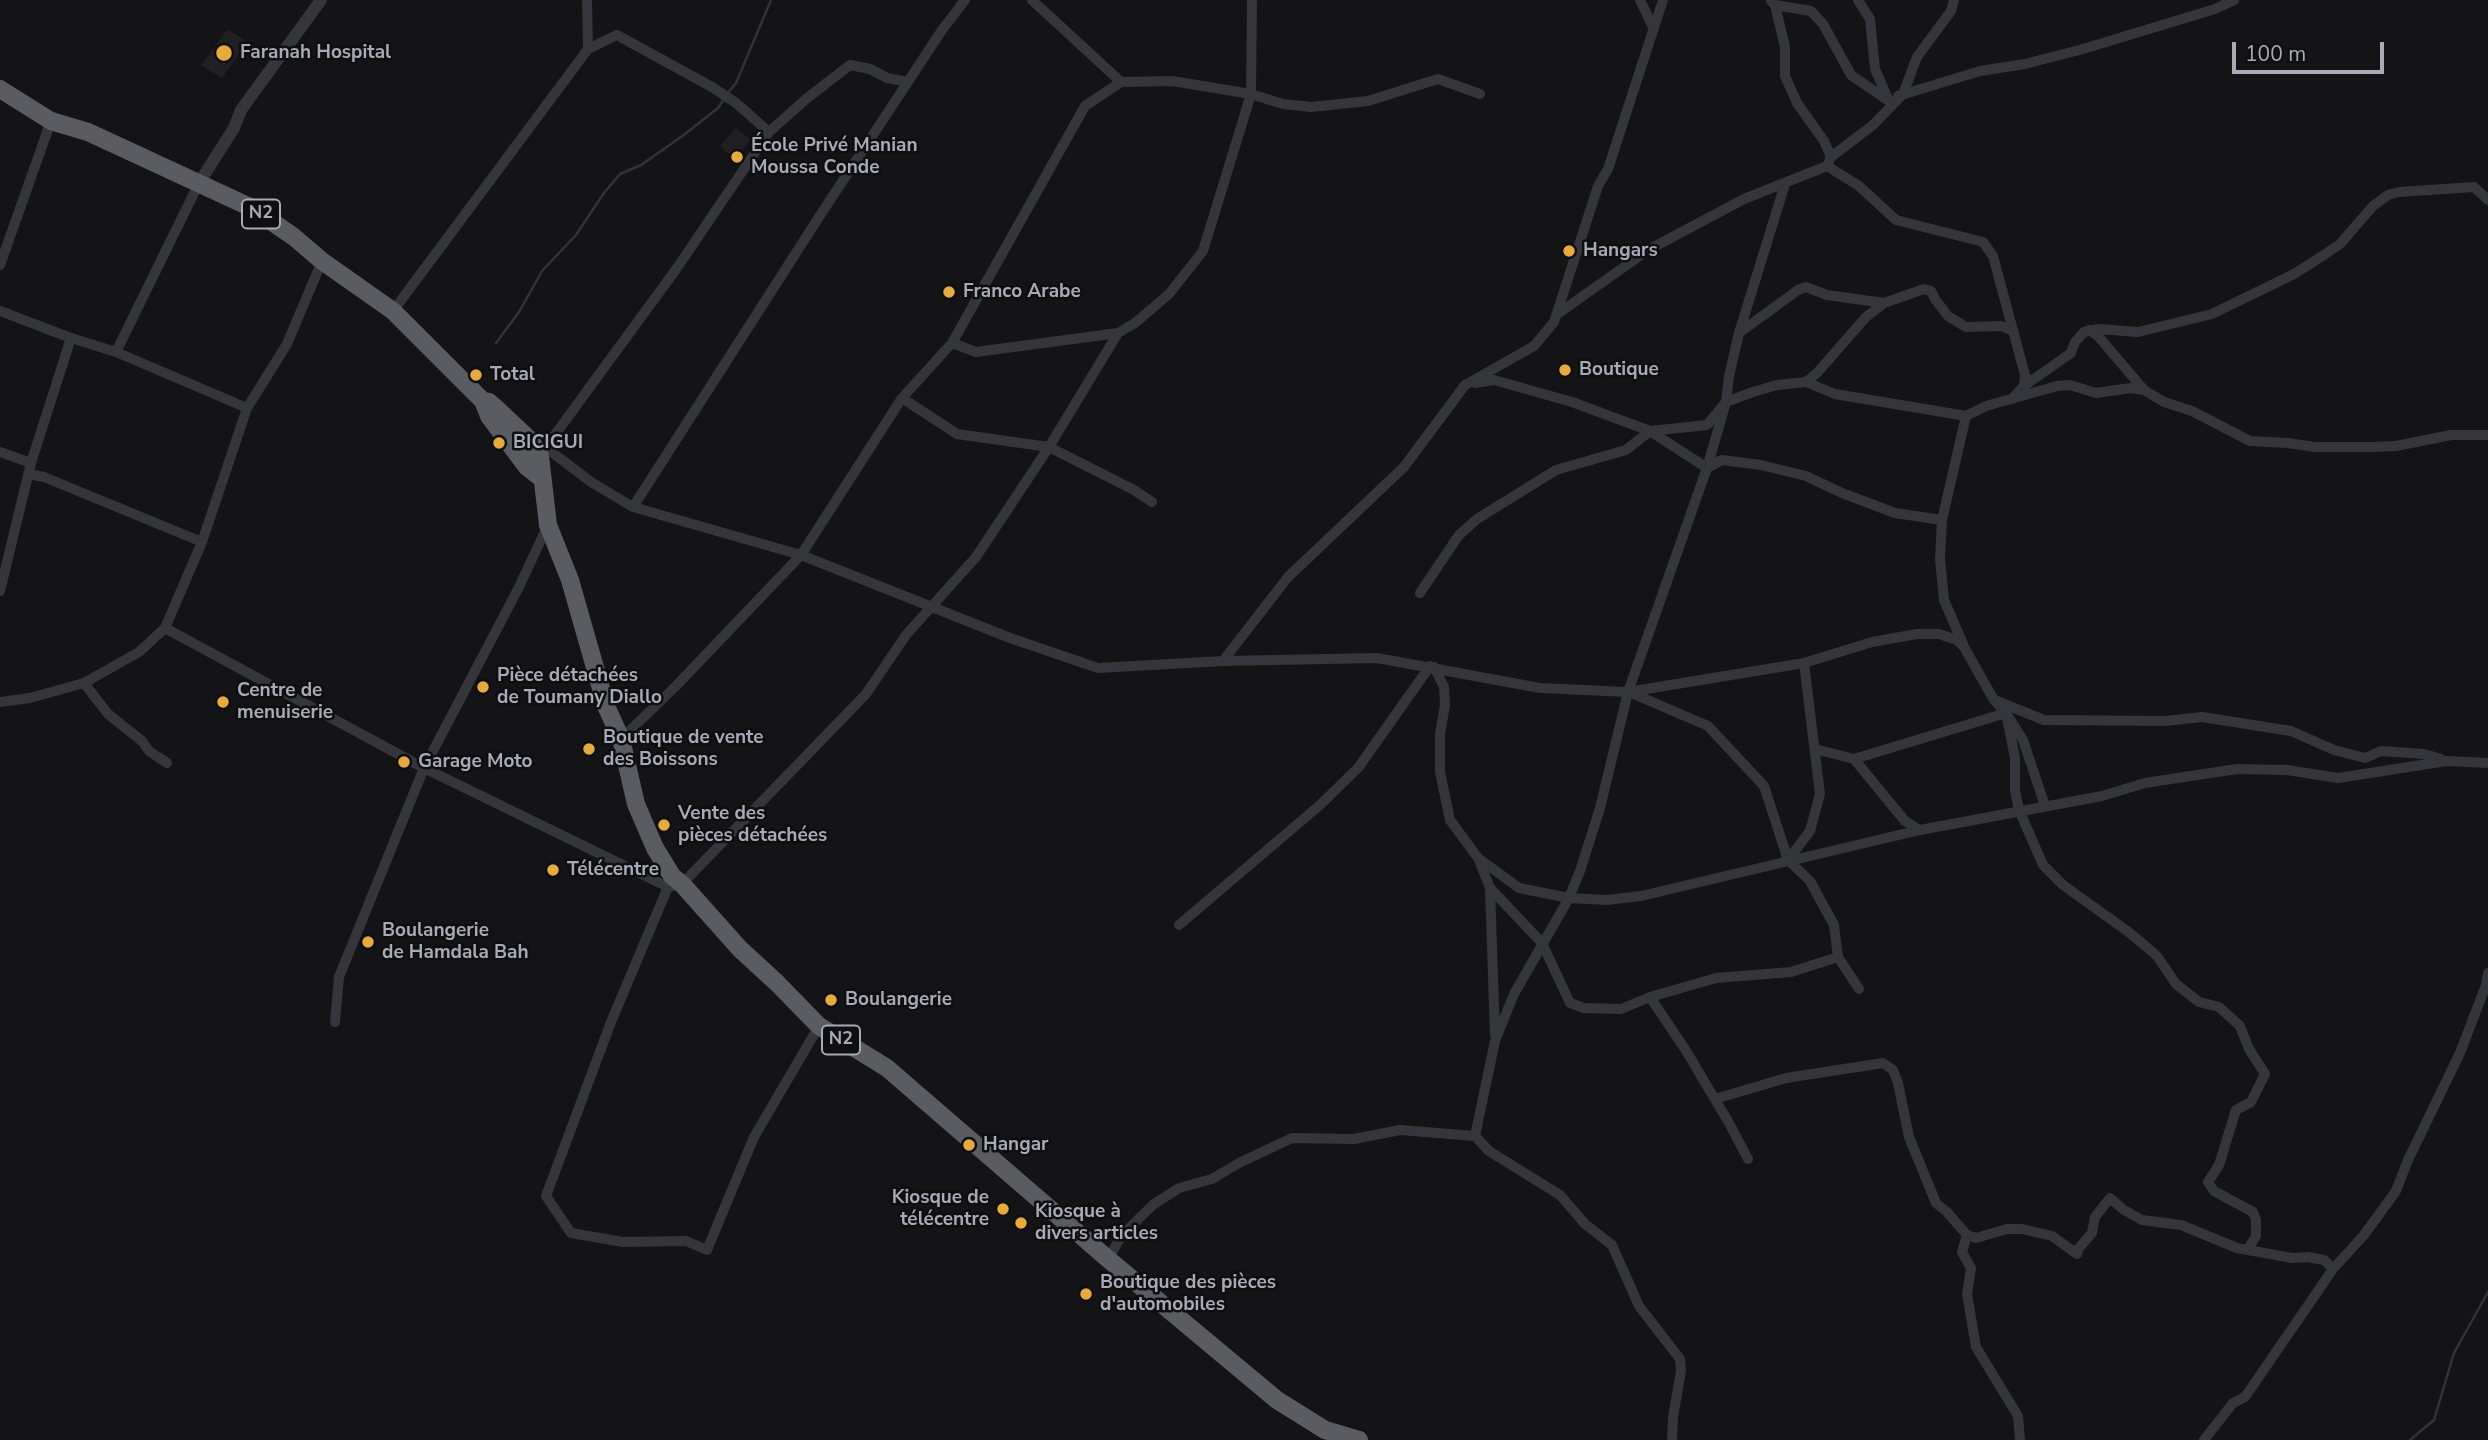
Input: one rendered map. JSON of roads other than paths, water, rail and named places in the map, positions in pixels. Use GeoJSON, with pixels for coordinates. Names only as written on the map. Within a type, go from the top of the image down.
{"type":"FeatureCollection","features":[{"type":"Feature","properties":{"kind":"highway","name":"N2"},"geometry":{"type":"LineString","coordinates":[[0,89],[51,121],[88,132],[252,208],[393,311],[483,401],[489,402],[531,442],[546,496],[548,525],[570,580],[606,706],[621,739],[636,804],[675,886],[819,1026],[887,1068],[1108,1259],[1277,1400],[1325,1430],[1359,1440]]}},
{"type":"Feature","properties":{"kind":"street"},"geometry":{"type":"LineString","coordinates":[[116,352],[199,183],[234,128],[241,110],[321,0]]}},
{"type":"Feature","properties":{"kind":"street"},"geometry":{"type":"LineString","coordinates":[[587,0],[588,49]]}},
{"type":"Feature","properties":{"kind":"street"},"geometry":{"type":"LineString","coordinates":[[633,507],[908,82],[965,0]]}},
{"type":"Feature","properties":{"kind":"street"},"geometry":{"type":"LineString","coordinates":[[1032,0],[1121,82]]}},
{"type":"Feature","properties":{"kind":"street"},"geometry":{"type":"LineString","coordinates":[[952,343],[976,352],[1118,333],[1135,323],[1169,294],[1203,251],[1251,94],[1252,0]]}},
{"type":"Feature","properties":{"kind":"street"},"geometry":{"type":"LineString","coordinates":[[1640,0],[1653,27]]}},
{"type":"Feature","properties":{"kind":"street"},"geometry":{"type":"LineString","coordinates":[[1223,661],[1289,577],[1404,467],[1465,385],[1534,346],[1554,322],[1663,0]]}},
{"type":"Feature","properties":{"kind":"street"},"geometry":{"type":"LineString","coordinates":[[1858,0],[1870,19],[1875,69],[1889,102]]}},
{"type":"Feature","properties":{"kind":"street"},"geometry":{"type":"LineString","coordinates":[[1559,313],[1648,250],[1744,199],[1785,184],[1829,162],[1873,125],[1903,94],[1917,57],[1951,11],[1954,0]]}},
{"type":"Feature","properties":{"kind":"street"},"geometry":{"type":"LineString","coordinates":[[1889,102],[1903,94],[1980,71],[2025,64],[2083,49],[2215,9],[2234,0]]}},
{"type":"Feature","properties":{"kind":"street"},"geometry":{"type":"LineString","coordinates":[[1889,102],[1851,75],[1823,24],[1811,11],[1772,3],[1785,47],[1786,76],[1797,103],[1824,141],[1829,162],[1896,220],[1983,242],[1993,256],[2025,375],[2024,386]]}},
{"type":"Feature","properties":{"kind":"street"},"geometry":{"type":"LineString","coordinates":[[393,311],[588,49],[617,35],[736,103],[769,132]]}},
{"type":"Feature","properties":{"kind":"street"},"geometry":{"type":"LineString","coordinates":[[908,82],[850,65],[769,132],[677,268],[538,462],[591,482],[633,507],[801,555],[1010,638],[1098,668],[1223,661],[1377,658],[1540,688],[1628,692],[1804,663],[1872,642],[1917,634],[1939,634],[1957,640],[1964,647]]}},
{"type":"Feature","properties":{"kind":"street"},"geometry":{"type":"LineString","coordinates":[[621,739],[676,687],[801,555],[902,398],[952,343],[1085,106],[1121,82],[1172,81],[1251,94],[1283,104],[1311,107],[1368,101],[1440,79],[1480,94]]}},
{"type":"Feature","properties":{"kind":"street"},"geometry":{"type":"LineString","coordinates":[[0,265],[51,121]]}},
{"type":"Feature","properties":{"kind":"street"},"geometry":{"type":"LineString","coordinates":[[1475,1136],[1495,1041],[1514,994],[1569,898],[1600,807],[1628,692],[1707,468],[1726,402],[1728,376],[1739,333],[1785,184]]}},
{"type":"Feature","properties":{"kind":"street"},"geometry":{"type":"LineString","coordinates":[[2012,399],[2024,386],[2071,353],[2075,342],[2084,332],[2138,332],[2212,314],[2294,274],[2340,244],[2373,206],[2388,195],[2474,187],[2488,200]]}},
{"type":"Feature","properties":{"kind":"street"},"geometry":{"type":"LineString","coordinates":[[0,702],[30,698],[84,683],[139,652],[165,628],[202,542],[247,408],[287,344],[322,261]]}},
{"type":"Feature","properties":{"kind":"street"},"geometry":{"type":"LineString","coordinates":[[1739,333],[1806,287],[1827,295],[1884,303]]}},
{"type":"Feature","properties":{"kind":"street"},"geometry":{"type":"LineString","coordinates":[[1806,382],[1866,317],[1884,303],[1924,289],[1931,291],[1948,316],[1966,327],[2001,326],[2013,331]]}},
{"type":"Feature","properties":{"kind":"street"},"geometry":{"type":"LineString","coordinates":[[0,311],[116,352],[247,408]]}},
{"type":"Feature","properties":{"kind":"street"},"geometry":{"type":"LineString","coordinates":[[2089,330],[2098,336],[2144,390],[2164,402],[2204,417],[2250,441],[2315,447],[2371,447],[2396,446],[2451,435],[2488,435]]}},
{"type":"Feature","properties":{"kind":"street"},"geometry":{"type":"LineString","coordinates":[[819,1026],[754,1137],[707,1250],[686,1241],[623,1242],[571,1233],[546,1196],[611,1022],[675,886],[866,694],[906,635],[976,557],[1049,447],[1118,333]]}},
{"type":"Feature","properties":{"kind":"street"},"geometry":{"type":"LineString","coordinates":[[0,591],[30,468],[71,338]]}},
{"type":"Feature","properties":{"kind":"street"},"geometry":{"type":"LineString","coordinates":[[1465,385],[1494,380],[1572,401],[1650,431],[1707,468]]}},
{"type":"Feature","properties":{"kind":"street"},"geometry":{"type":"LineString","coordinates":[[1420,593],[1459,535],[1478,519],[1556,470],[1626,450],[1650,431],[1707,425],[1726,402],[1777,384],[1806,382],[1835,394],[1966,416],[1986,406],[2057,386],[2070,385],[2096,393],[2131,388],[2144,390]]}},
{"type":"Feature","properties":{"kind":"street"},"geometry":{"type":"LineString","coordinates":[[902,398],[957,434],[1049,447],[1134,490],[1152,502]]}},
{"type":"Feature","properties":{"kind":"street"},"geometry":{"type":"LineString","coordinates":[[1966,416],[1942,520],[1940,559],[1944,600],[1964,647],[1994,700],[2023,740],[2045,806]]}},
{"type":"Feature","properties":{"kind":"street"},"geometry":{"type":"LineString","coordinates":[[0,452],[44,477],[202,542]]}},
{"type":"Feature","properties":{"kind":"street"},"geometry":{"type":"LineString","coordinates":[[1707,468],[1722,460],[1761,465],[1806,476],[1895,513],[1942,520]]}},
{"type":"Feature","properties":{"kind":"street"},"geometry":{"type":"LineString","coordinates":[[335,1022],[339,977],[424,768],[518,589],[548,525]]}},
{"type":"Feature","properties":{"kind":"street"},"geometry":{"type":"LineString","coordinates":[[0,531],[13,535]]}},
{"type":"Feature","properties":{"kind":"street"},"geometry":{"type":"LineString","coordinates":[[165,628],[424,768],[675,886]]}},
{"type":"Feature","properties":{"kind":"street"},"geometry":{"type":"LineString","coordinates":[[1788,860],[1810,831],[1820,794],[1804,663]]}},
{"type":"Feature","properties":{"kind":"street"},"geometry":{"type":"LineString","coordinates":[[1432,667],[1444,687],[1440,772],[1450,820],[1478,858],[1490,888],[1495,1041]]}},
{"type":"Feature","properties":{"kind":"street"},"geometry":{"type":"LineString","coordinates":[[1178,925],[1320,805],[1358,768],[1432,667]]}},
{"type":"Feature","properties":{"kind":"street"},"geometry":{"type":"LineString","coordinates":[[84,683],[108,714],[142,741],[149,751],[167,763]]}},
{"type":"Feature","properties":{"kind":"street"},"geometry":{"type":"LineString","coordinates":[[1628,692],[1708,726],[1764,786],[1788,860],[1810,881],[1834,925],[1838,957],[1859,989]]}},
{"type":"Feature","properties":{"kind":"street"},"geometry":{"type":"LineString","coordinates":[[1994,700],[2044,720],[2165,721],[2202,717],[2291,731],[2334,750],[2365,758],[2381,751],[2424,754],[2447,761]]}},
{"type":"Feature","properties":{"kind":"street"},"geometry":{"type":"LineString","coordinates":[[1815,749],[1854,759],[2006,713]]}},
{"type":"Feature","properties":{"kind":"street"},"geometry":{"type":"LineString","coordinates":[[2006,713],[2015,758],[2015,791],[2019,810],[2043,865],[2063,886],[2130,933],[2157,956],[2176,984],[2199,1002],[2219,1007],[2240,1027],[2264,1074],[2251,1102],[2236,1110],[2219,1165],[2208,1182],[2214,1191],[2253,1212],[2256,1236],[2248,1249]]}},
{"type":"Feature","properties":{"kind":"street"},"geometry":{"type":"LineString","coordinates":[[1854,759],[1905,821],[1920,830]]}},
{"type":"Feature","properties":{"kind":"street"},"geometry":{"type":"LineString","coordinates":[[1478,858],[1519,888],[1569,898],[1607,900],[1641,897],[1920,830],[2102,796],[2145,783],[2237,769],[2287,770],[2338,778],[2447,761],[2488,763]]}},
{"type":"Feature","properties":{"kind":"street"},"geometry":{"type":"LineString","coordinates":[[1490,888],[1542,943],[1570,1003],[1584,1008],[1621,1009],[1650,997],[1716,978],[1791,972],[1838,957]]}},
{"type":"Feature","properties":{"kind":"street"},"geometry":{"type":"LineString","coordinates":[[2204,1440],[2233,1403],[2245,1397],[2333,1269],[2364,1235],[2396,1191],[2408,1160],[2460,1054],[2486,985],[2488,972]]}},
{"type":"Feature","properties":{"kind":"street"},"geometry":{"type":"LineString","coordinates":[[1650,997],[1685,1049],[1748,1160]]}},
{"type":"Feature","properties":{"kind":"street"},"geometry":{"type":"LineString","coordinates":[[1715,1100],[1786,1078],[1882,1063],[1893,1070],[1898,1083],[1909,1137],[1931,1193],[1936,1203],[1967,1235],[1976,1238],[2007,1228],[2022,1229],[2052,1236],[2077,1254],[2092,1233],[2095,1217],[2110,1198],[2142,1220],[2181,1225],[2237,1248],[2292,1258],[2324,1259],[2333,1269]]}},
{"type":"Feature","properties":{"kind":"street"},"geometry":{"type":"LineString","coordinates":[[1108,1259],[1122,1235],[1153,1204],[1179,1188],[1212,1180],[1239,1163],[1292,1138],[1354,1139],[1400,1130],[1475,1136],[1489,1151],[1560,1195],[1585,1224],[1612,1245],[1639,1306],[1680,1359],[1681,1371],[1672,1417],[1672,1440]]}},
{"type":"Feature","properties":{"kind":"street"},"geometry":{"type":"LineString","coordinates":[[1967,1235],[1962,1252],[1971,1268],[1967,1294],[1976,1347],[2018,1416],[2020,1440]]}},
{"type":"Feature","properties":{"kind":"waterway"},"geometry":{"type":"LineString","coordinates":[[728,93],[736,83],[771,0]]}},
{"type":"Feature","properties":{"kind":"waterway"},"geometry":{"type":"LineString","coordinates":[[496,343],[519,312],[542,271],[576,235],[620,174],[641,165],[681,137],[718,108],[724,99]]}},
{"type":"Feature","properties":{"kind":"waterway"},"geometry":{"type":"LineString","coordinates":[[2410,1440],[2434,1420],[2454,1353],[2488,1292]]}},
{"type":"Feature","properties":{"kind":"place","name":"Faranah Hospital"},"geometry":{"type":"Point","coordinates":[224,53]}},
{"type":"Feature","properties":{"kind":"place","name":"École Privé Manian Moussa Conde"},"geometry":{"type":"Point","coordinates":[737,157]}},
{"type":"Feature","properties":{"kind":"place","name":"Hangars"},"geometry":{"type":"Point","coordinates":[1569,251]}},
{"type":"Feature","properties":{"kind":"place","name":"Franco Arabe"},"geometry":{"type":"Point","coordinates":[949,292]}},
{"type":"Feature","properties":{"kind":"place","name":"Boutique"},"geometry":{"type":"Point","coordinates":[1565,370]}},
{"type":"Feature","properties":{"kind":"place","name":"Total"},"geometry":{"type":"Point","coordinates":[476,375]}},
{"type":"Feature","properties":{"kind":"place","name":"BICIGUI"},"geometry":{"type":"Point","coordinates":[499,443]}},
{"type":"Feature","properties":{"kind":"place","name":"Pièce détachées de Toumany Diallo"},"geometry":{"type":"Point","coordinates":[483,687]}},
{"type":"Feature","properties":{"kind":"place","name":"Centre de menuiserie"},"geometry":{"type":"Point","coordinates":[223,702]}},
{"type":"Feature","properties":{"kind":"place","name":"Boutique de vente des Boissons"},"geometry":{"type":"Point","coordinates":[589,749]}},
{"type":"Feature","properties":{"kind":"place","name":"Garage Moto"},"geometry":{"type":"Point","coordinates":[404,762]}},
{"type":"Feature","properties":{"kind":"place","name":"Vente des pièces détachées"},"geometry":{"type":"Point","coordinates":[664,825]}},
{"type":"Feature","properties":{"kind":"place","name":"Télécentre"},"geometry":{"type":"Point","coordinates":[553,870]}},
{"type":"Feature","properties":{"kind":"place","name":"Boulangerie de Hamdala Bah"},"geometry":{"type":"Point","coordinates":[368,942]}},
{"type":"Feature","properties":{"kind":"place","name":"Boulangerie"},"geometry":{"type":"Point","coordinates":[831,1000]}},
{"type":"Feature","properties":{"kind":"place","name":"Hangar"},"geometry":{"type":"Point","coordinates":[969,1145]}},
{"type":"Feature","properties":{"kind":"place","name":"Kiosque de télécentre"},"geometry":{"type":"Point","coordinates":[1003,1209]}},
{"type":"Feature","properties":{"kind":"place","name":"Kiosque à divers articles"},"geometry":{"type":"Point","coordinates":[1021,1223]}},
{"type":"Feature","properties":{"kind":"place","name":"Boutique des pièces d'automobiles"},"geometry":{"type":"Point","coordinates":[1086,1294]}}]}
